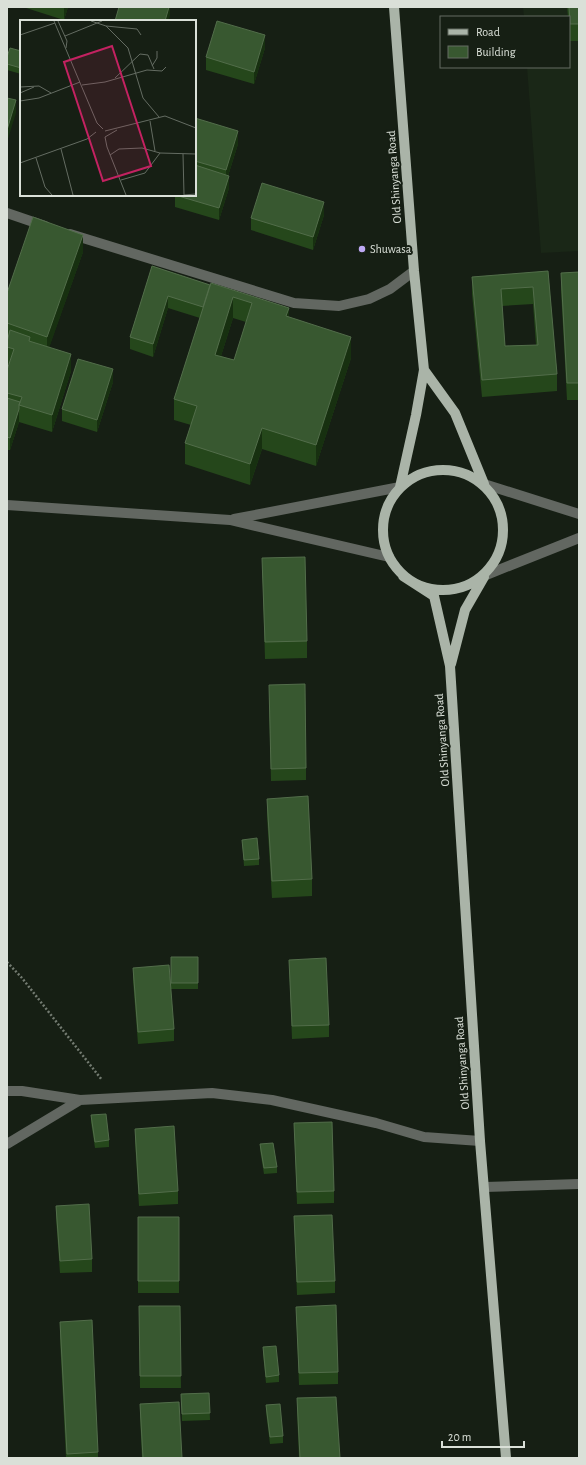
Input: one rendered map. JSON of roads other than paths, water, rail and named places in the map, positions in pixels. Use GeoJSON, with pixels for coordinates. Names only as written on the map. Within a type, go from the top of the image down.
{"type":"FeatureCollection","features":[{"type":"Feature","properties":{"kind":"main road","name":"Old Shinyanga Road"},"geometry":{"type":"LineString","coordinates":[[394,7],[414,271],[424,370],[416,415],[400,487],[386,508],[382,532],[388,557],[403,576],[434,596],[450,666],[480,1141],[485,1187],[506,1458]]}},
{"type":"Feature","properties":{"kind":"main road","name":"Old Shinyanga Road"},"geometry":{"type":"LineString","coordinates":[[424,370],[456,412],[484,484],[499,505],[504,529],[500,554],[465,610],[450,666]]}},
{"type":"Feature","properties":{"kind":"main road","name":"Old Shinyanga Road"},"geometry":{"type":"LineString","coordinates":[[400,487],[419,474],[441,469],[464,473],[484,484]]}},
{"type":"Feature","properties":{"kind":"main road","name":"Old Shinyanga Road"},"geometry":{"type":"LineString","coordinates":[[403,576],[422,587],[444,591],[467,587],[486,575]]}},
{"type":"Feature","properties":{"kind":"street"},"geometry":{"type":"LineString","coordinates":[[7,214],[294,303],[338,306],[369,299],[390,290],[414,271]]}},
{"type":"Feature","properties":{"kind":"street"},"geometry":{"type":"LineString","coordinates":[[484,484],[579,514]]}},
{"type":"Feature","properties":{"kind":"street"},"geometry":{"type":"LineString","coordinates":[[230,520],[400,487]]}},
{"type":"Feature","properties":{"kind":"street"},"geometry":{"type":"LineString","coordinates":[[7,505],[230,520],[388,557]]}},
{"type":"Feature","properties":{"kind":"street"},"geometry":{"type":"LineString","coordinates":[[486,575],[579,538]]}},
{"type":"Feature","properties":{"kind":"street"},"geometry":{"type":"LineString","coordinates":[[7,1091],[22,1091],[80,1100],[212,1094],[272,1100],[376,1123],[424,1137],[480,1141]]}},
{"type":"Feature","properties":{"kind":"street"},"geometry":{"type":"LineString","coordinates":[[7,1144],[80,1100]]}},
{"type":"Feature","properties":{"kind":"street"},"geometry":{"type":"LineString","coordinates":[[485,1187],[579,1184]]}},
{"type":"Feature","properties":{"kind":"place","name":"Shuwasa"},"geometry":{"type":"Point","coordinates":[362,249]}}]}
